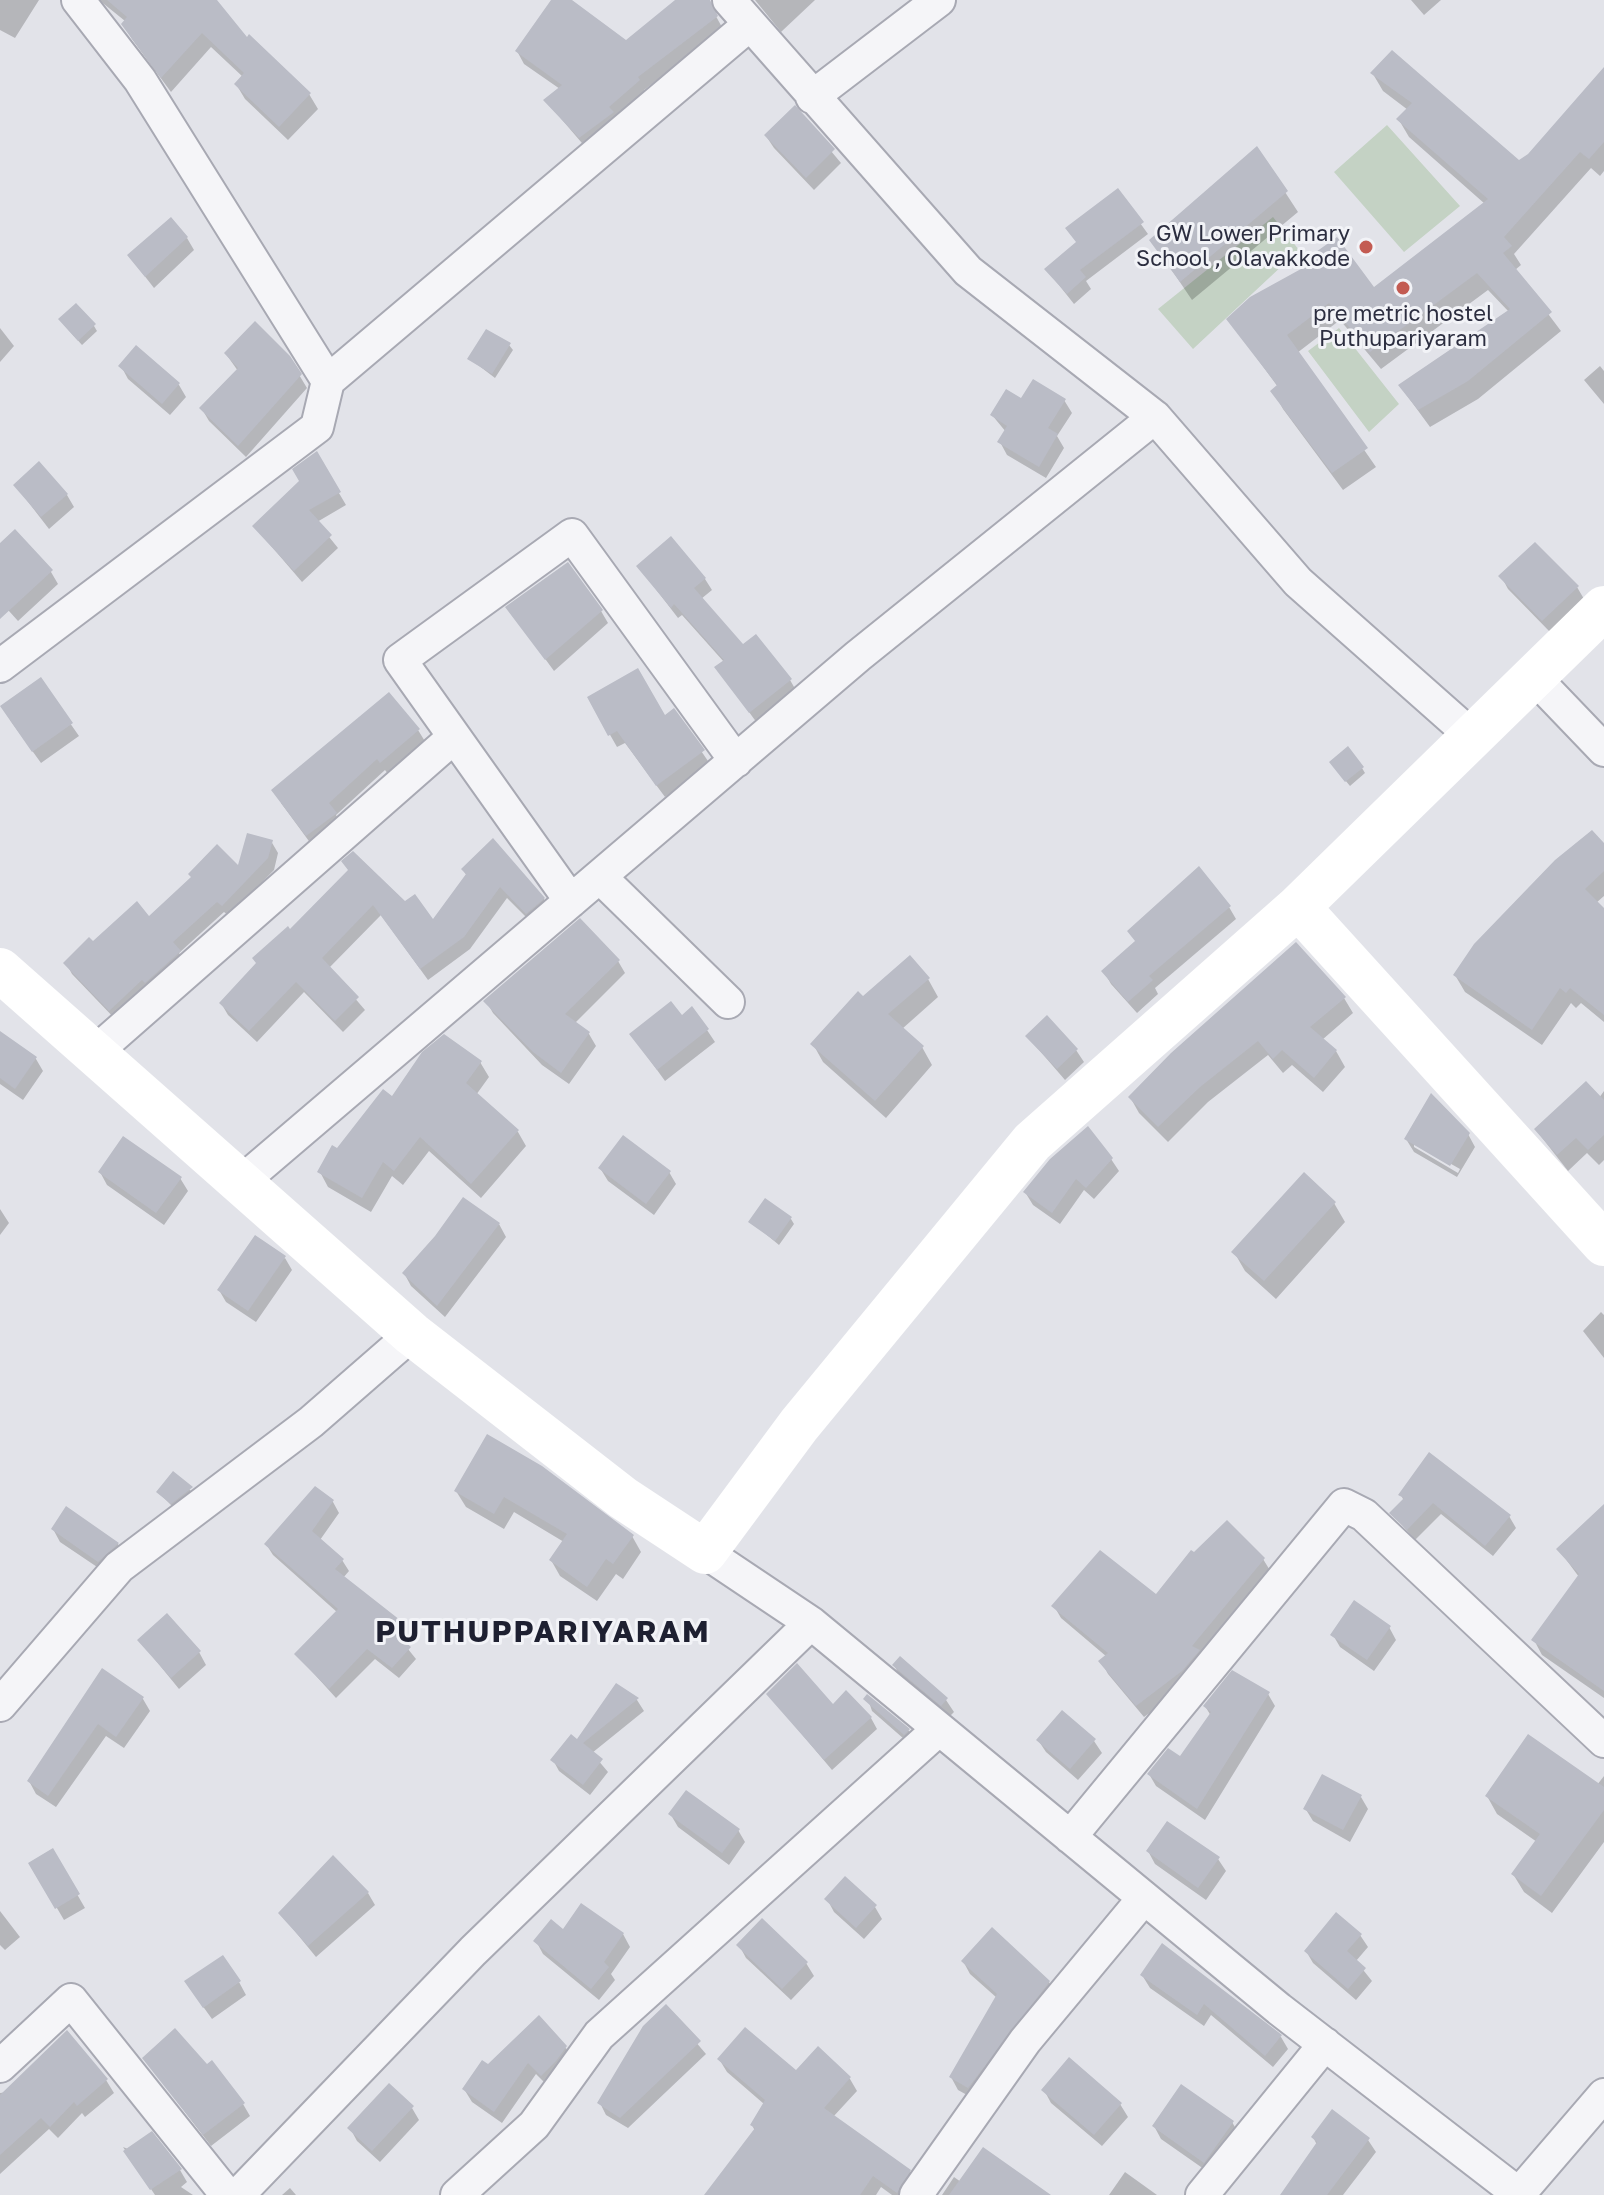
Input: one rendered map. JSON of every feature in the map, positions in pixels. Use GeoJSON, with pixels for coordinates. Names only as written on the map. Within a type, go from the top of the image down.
{"type":"FeatureCollection","features":[{"type":"Feature","properties":{"kind":"street"},"geometry":{"type":"LineString","coordinates":[[78,0],[140,80],[328,381]]}},
{"type":"Feature","properties":{"kind":"street"},"geometry":{"type":"LineString","coordinates":[[812,97],[939,0]]}},
{"type":"Feature","properties":{"kind":"street"},"geometry":{"type":"LineString","coordinates":[[0,666],[317,427],[328,381],[739,12],[968,271],[1155,417],[1298,582],[1473,737]]}},
{"type":"Feature","properties":{"kind":"street"},"geometry":{"type":"LineString","coordinates":[[240,1183],[858,656],[1155,417]]}},
{"type":"Feature","properties":{"kind":"street"},"geometry":{"type":"LineString","coordinates":[[571,901],[400,660],[572,535],[736,761]]}},
{"type":"Feature","properties":{"kind":"street"},"geometry":{"type":"LineString","coordinates":[[705,1552],[799,1425],[1032,1142],[1298,907],[1604,608]]}},
{"type":"Feature","properties":{"kind":"street"},"geometry":{"type":"LineString","coordinates":[[1534,677],[1604,750]]}},
{"type":"Feature","properties":{"kind":"street"},"geometry":{"type":"LineString","coordinates":[[93,1054],[454,737]]}},
{"type":"Feature","properties":{"kind":"street"},"geometry":{"type":"LineString","coordinates":[[600,877],[728,1002]]}},
{"type":"Feature","properties":{"kind":"street"},"geometry":{"type":"LineString","coordinates":[[1298,907],[1604,1244]]}},
{"type":"Feature","properties":{"kind":"street"},"geometry":{"type":"LineString","coordinates":[[0,970],[412,1334],[623,1498],[811,1623],[1144,1898],[1519,2195],[1604,2095]]}},
{"type":"Feature","properties":{"kind":"street"},"geometry":{"type":"LineString","coordinates":[[0,1705],[119,1567],[311,1422],[412,1334]]}},
{"type":"Feature","properties":{"kind":"street"},"geometry":{"type":"LineString","coordinates":[[1070,1837],[1344,1505],[1364,1515],[1604,1741]]}},
{"type":"Feature","properties":{"kind":"street"},"geometry":{"type":"LineString","coordinates":[[238,2195],[473,1951],[811,1623]]}},
{"type":"Feature","properties":{"kind":"street"},"geometry":{"type":"LineString","coordinates":[[457,2195],[534,2125],[599,2035],[939,1729]]}},
{"type":"Feature","properties":{"kind":"street"},"geometry":{"type":"LineString","coordinates":[[916,2195],[1025,2041],[1144,1898]]}},
{"type":"Feature","properties":{"kind":"street"},"geometry":{"type":"LineString","coordinates":[[0,2066],[71,2000],[227,2195]]}},
{"type":"Feature","properties":{"kind":"street"},"geometry":{"type":"LineString","coordinates":[[1202,2195],[1325,2044]]}},
{"type":"Feature","properties":{"kind":"green space"},"geometry":{"type":"Polygon","coordinates":[[[1387,125],[1460,206],[1404,252],[1334,172],[1387,125]]]}},
{"type":"Feature","properties":{"kind":"green space"},"geometry":{"type":"Polygon","coordinates":[[[1273,217],[1299,250],[1193,349],[1158,309],[1273,217]]]}},
{"type":"Feature","properties":{"kind":"green space"},"geometry":{"type":"Polygon","coordinates":[[[1339,328],[1399,404],[1369,432],[1308,351],[1339,328]]]}},
{"type":"Feature","properties":{"kind":"building"},"geometry":{"type":"Polygon","coordinates":[[[107,0],[217,0],[247,37],[249,34],[311,93],[279,127],[234,84],[244,73],[202,33],[161,78],[121,24],[127,17],[107,0]]]}},
{"type":"Feature","properties":{"kind":"building"},"geometry":{"type":"Polygon","coordinates":[[[551,0],[572,0],[626,40],[675,0],[710,0],[718,16],[638,77],[640,80],[609,107],[614,112],[579,138],[543,100],[562,85],[515,51],[551,0]]]}},
{"type":"Feature","properties":{"kind":"building"},"geometry":{"type":"Polygon","coordinates":[[[1392,50],[1519,160],[1528,154],[1604,67],[1604,142],[1589,159],[1580,152],[1504,237],[1512,246],[1503,253],[1552,312],[1468,381],[1418,410],[1398,385],[1510,309],[1477,273],[1370,352],[1329,303],[1287,335],[1368,448],[1332,473],[1270,391],[1277,385],[1226,319],[1250,297],[1310,264],[1306,259],[1337,237],[1374,287],[1488,199],[1396,119],[1412,103],[1370,73],[1392,50]]]}},
{"type":"Feature","properties":{"kind":"building"},"geometry":{"type":"Polygon","coordinates":[[[795,105],[835,149],[806,178],[764,135],[795,105]]]}},
{"type":"Feature","properties":{"kind":"building"},"geometry":{"type":"Polygon","coordinates":[[[1257,146],[1288,191],[1180,282],[1149,240],[1257,146]]]}},
{"type":"Feature","properties":{"kind":"building"},"geometry":{"type":"Polygon","coordinates":[[[1118,188],[1144,222],[1080,270],[1086,277],[1067,294],[1044,269],[1076,242],[1065,228],[1118,188]]]}},
{"type":"Feature","properties":{"kind":"building"},"geometry":{"type":"Polygon","coordinates":[[[171,217],[188,237],[145,277],[127,255],[171,217]]]}},
{"type":"Feature","properties":{"kind":"building"},"geometry":{"type":"Polygon","coordinates":[[[76,303],[96,324],[78,341],[58,319],[76,303]]]}},
{"type":"Feature","properties":{"kind":"building"},"geometry":{"type":"Polygon","coordinates":[[[255,321],[290,356],[302,374],[238,446],[199,408],[238,368],[224,353],[255,321]]]}},
{"type":"Feature","properties":{"kind":"building"},"geometry":{"type":"Polygon","coordinates":[[[486,329],[511,343],[492,374],[467,359],[486,329]]]}},
{"type":"Feature","properties":{"kind":"building"},"geometry":{"type":"Polygon","coordinates":[[[136,345],[180,383],[162,404],[118,366],[136,345]]]}},
{"type":"Feature","properties":{"kind":"building"},"geometry":{"type":"Polygon","coordinates":[[[1033,379],[1066,399],[1048,428],[1058,434],[1039,467],[997,442],[1007,426],[990,415],[1006,389],[1021,398],[1033,379]]]}},
{"type":"Feature","properties":{"kind":"building"},"geometry":{"type":"Polygon","coordinates":[[[317,451],[341,492],[309,510],[332,535],[294,571],[252,526],[299,481],[292,469],[317,451]]]}},
{"type":"Feature","properties":{"kind":"building"},"geometry":{"type":"Polygon","coordinates":[[[39,461],[68,494],[41,517],[13,485],[39,461]]]}},
{"type":"Feature","properties":{"kind":"building"},"geometry":{"type":"Polygon","coordinates":[[[15,529],[53,570],[0,619],[0,543],[15,529]]]}},
{"type":"Feature","properties":{"kind":"building"},"geometry":{"type":"Polygon","coordinates":[[[671,536],[706,578],[694,588],[743,644],[756,634],[792,679],[749,713],[714,667],[724,660],[674,604],[671,608],[636,566],[671,536]]]}},
{"type":"Feature","properties":{"kind":"building"},"geometry":{"type":"Polygon","coordinates":[[[1535,542],[1579,586],[1542,621],[1498,576],[1535,542]]]}},
{"type":"Feature","properties":{"kind":"building"},"geometry":{"type":"Polygon","coordinates":[[[568,562],[603,610],[545,660],[505,607],[568,562]]]}},
{"type":"Feature","properties":{"kind":"building"},"geometry":{"type":"Polygon","coordinates":[[[638,668],[665,715],[674,708],[705,750],[656,786],[617,731],[608,736],[587,697],[638,668]]]}},
{"type":"Feature","properties":{"kind":"building"},"geometry":{"type":"Polygon","coordinates":[[[41,677],[73,723],[32,752],[0,706],[41,677]]]}},
{"type":"Feature","properties":{"kind":"building"},"geometry":{"type":"Polygon","coordinates":[[[389,692],[420,729],[380,763],[377,759],[329,803],[337,813],[306,836],[271,790],[389,692]]]}},
{"type":"Feature","properties":{"kind":"building"},"geometry":{"type":"Polygon","coordinates":[[[1348,746],[1364,767],[1345,782],[1329,762],[1348,746]]]}},
{"type":"Feature","properties":{"kind":"building"},"geometry":{"type":"Polygon","coordinates":[[[1592,830],[1604,843],[1604,871],[1585,889],[1604,908],[1604,1015],[1570,988],[1566,993],[1560,988],[1532,1030],[1453,975],[1474,944],[1555,860],[1592,830]]]}},
{"type":"Feature","properties":{"kind":"building"},"geometry":{"type":"Polygon","coordinates":[[[247,833],[273,840],[268,858],[222,906],[217,902],[173,942],[181,951],[145,983],[142,980],[109,1011],[63,963],[89,937],[93,941],[137,901],[149,916],[191,877],[188,874],[217,844],[238,865],[247,833]]]}},
{"type":"Feature","properties":{"kind":"building"},"geometry":{"type":"Polygon","coordinates":[[[493,838],[545,898],[526,914],[500,887],[464,937],[420,969],[373,905],[322,958],[359,997],[335,1021],[296,982],[249,1031],[219,1003],[256,963],[252,958],[288,926],[290,929],[348,870],[341,861],[353,851],[405,901],[415,894],[433,919],[466,874],[461,869],[493,838]]]}},
{"type":"Feature","properties":{"kind":"building"},"geometry":{"type":"Polygon","coordinates":[[[1199,866],[1231,906],[1149,976],[1153,980],[1128,1002],[1101,971],[1135,941],[1127,931],[1199,866]]]}},
{"type":"Feature","properties":{"kind":"building"},"geometry":{"type":"Polygon","coordinates":[[[580,918],[620,960],[565,1014],[590,1032],[561,1073],[533,1052],[483,1001],[580,918]]]}},
{"type":"Feature","properties":{"kind":"building"},"geometry":{"type":"Polygon","coordinates":[[[1296,942],[1346,997],[1310,1027],[1337,1050],[1314,1078],[1282,1050],[1273,1059],[1258,1041],[1200,1087],[1158,1127],[1128,1097],[1171,1053],[1296,942]]]}},
{"type":"Feature","properties":{"kind":"building"},"geometry":{"type":"Polygon","coordinates":[[[910,955],[930,978],[888,1014],[924,1046],[875,1101],[810,1044],[858,991],[863,996],[910,955]]]}},
{"type":"Feature","properties":{"kind":"building"},"geometry":{"type":"Polygon","coordinates":[[[671,1001],[682,1015],[692,1006],[709,1029],[657,1070],[629,1034],[671,1001]]]}},
{"type":"Feature","properties":{"kind":"building"},"geometry":{"type":"Polygon","coordinates":[[[1047,1015],[1078,1049],[1057,1069],[1025,1036],[1047,1015]]]}},
{"type":"Feature","properties":{"kind":"building"},"geometry":{"type":"Polygon","coordinates":[[[0,1031],[37,1057],[15,1089],[0,1078],[0,1031]]]}},
{"type":"Feature","properties":{"kind":"building"},"geometry":{"type":"Polygon","coordinates":[[[444,1034],[482,1061],[466,1083],[519,1130],[471,1184],[420,1137],[394,1171],[383,1162],[362,1198],[317,1172],[332,1145],[337,1148],[383,1089],[392,1096],[422,1052],[444,1034]]]}},
{"type":"Feature","properties":{"kind":"building"},"geometry":{"type":"Polygon","coordinates":[[[1586,1081],[1604,1100],[1604,1135],[1588,1150],[1576,1138],[1557,1155],[1534,1129],[1586,1081]]]}},
{"type":"Feature","properties":{"kind":"building"},"geometry":{"type":"Polygon","coordinates":[[[1431,1093],[1470,1133],[1450,1166],[1404,1139],[1431,1093]]]}},
{"type":"Feature","properties":{"kind":"building"},"geometry":{"type":"Polygon","coordinates":[[[1088,1126],[1113,1158],[1086,1188],[1076,1179],[1052,1213],[1023,1192],[1050,1159],[1088,1126]]]}},
{"type":"Feature","properties":{"kind":"building"},"geometry":{"type":"Polygon","coordinates":[[[623,1135],[671,1171],[646,1204],[598,1168],[623,1135]]]}},
{"type":"Feature","properties":{"kind":"building"},"geometry":{"type":"Polygon","coordinates":[[[123,1136],[182,1177],[156,1213],[98,1172],[123,1136]]]}},
{"type":"Feature","properties":{"kind":"building"},"geometry":{"type":"Polygon","coordinates":[[[1304,1172],[1336,1202],[1264,1281],[1231,1252],[1304,1172]]]}},
{"type":"Feature","properties":{"kind":"building"},"geometry":{"type":"Polygon","coordinates":[[[463,1197],[500,1223],[437,1306],[402,1273],[435,1236],[463,1197]]]}},
{"type":"Feature","properties":{"kind":"building"},"geometry":{"type":"Polygon","coordinates":[[[765,1198],[792,1217],[775,1241],[748,1222],[765,1198]]]}},
{"type":"Feature","properties":{"kind":"building"},"geometry":{"type":"Polygon","coordinates":[[[255,1235],[286,1256],[248,1311],[217,1290],[255,1235]]]}},
{"type":"Feature","properties":{"kind":"building"},"geometry":{"type":"Polygon","coordinates":[[[487,1434],[542,1466],[634,1535],[613,1564],[606,1559],[587,1587],[549,1560],[567,1534],[504,1497],[494,1514],[454,1491],[487,1434]]]}},
{"type":"Feature","properties":{"kind":"building"},"geometry":{"type":"Polygon","coordinates":[[[1429,1452],[1511,1515],[1485,1546],[1433,1503],[1407,1530],[1389,1513],[1404,1498],[1398,1495],[1429,1452]]]}},
{"type":"Feature","properties":{"kind":"building"},"geometry":{"type":"Polygon","coordinates":[[[173,1471],[193,1487],[171,1504],[156,1492],[173,1471]]]}},
{"type":"Feature","properties":{"kind":"building"},"geometry":{"type":"Polygon","coordinates":[[[315,1486],[334,1500],[312,1531],[344,1559],[335,1569],[400,1620],[392,1630],[411,1647],[392,1668],[367,1649],[329,1689],[294,1654],[338,1609],[264,1544],[315,1486]]]}},
{"type":"Feature","properties":{"kind":"building"},"geometry":{"type":"Polygon","coordinates":[[[1604,1504],[1604,1691],[1531,1640],[1579,1574],[1556,1549],[1604,1504]]]}},
{"type":"Feature","properties":{"kind":"building"},"geometry":{"type":"Polygon","coordinates":[[[66,1506],[119,1543],[98,1562],[51,1529],[66,1506]]]}},
{"type":"Feature","properties":{"kind":"building"},"geometry":{"type":"Polygon","coordinates":[[[1227,1520],[1265,1558],[1192,1646],[1200,1650],[1182,1671],[1136,1706],[1098,1661],[1108,1653],[1051,1606],[1100,1550],[1156,1594],[1191,1550],[1194,1552],[1227,1520]]]}},
{"type":"Feature","properties":{"kind":"building"},"geometry":{"type":"Polygon","coordinates":[[[1354,1600],[1391,1626],[1367,1660],[1330,1635],[1354,1600]]]}},
{"type":"Feature","properties":{"kind":"building"},"geometry":{"type":"Polygon","coordinates":[[[167,1613],[201,1651],[171,1678],[137,1640],[167,1613]]]}},
{"type":"Feature","properties":{"kind":"building"},"geometry":{"type":"Polygon","coordinates":[[[900,1656],[948,1698],[941,1706],[892,1665],[900,1656]]]}},
{"type":"Feature","properties":{"kind":"building"},"geometry":{"type":"Polygon","coordinates":[[[797,1663],[833,1704],[846,1690],[872,1717],[824,1760],[766,1694],[797,1663]]]}},
{"type":"Feature","properties":{"kind":"building"},"geometry":{"type":"Polygon","coordinates":[[[102,1668],[144,1697],[116,1737],[98,1724],[48,1796],[27,1781],[102,1668]]]}},
{"type":"Feature","properties":{"kind":"building"},"geometry":{"type":"Polygon","coordinates":[[[1232,1670],[1270,1692],[1197,1809],[1147,1774],[1168,1748],[1180,1756],[1211,1712],[1203,1706],[1232,1670]]]}},
{"type":"Feature","properties":{"kind":"building"},"geometry":{"type":"Polygon","coordinates":[[[616,1683],[639,1698],[583,1743],[603,1759],[583,1785],[550,1760],[571,1734],[577,1739],[616,1683]]]}},
{"type":"Feature","properties":{"kind":"building"},"geometry":{"type":"Polygon","coordinates":[[[867,1694],[910,1729],[904,1735],[863,1699],[867,1694]]]}},
{"type":"Feature","properties":{"kind":"building"},"geometry":{"type":"Polygon","coordinates":[[[1062,1710],[1096,1739],[1070,1769],[1036,1740],[1062,1710]]]}},
{"type":"Feature","properties":{"kind":"building"},"geometry":{"type":"Polygon","coordinates":[[[1528,1734],[1604,1787],[1604,1810],[1541,1896],[1511,1874],[1540,1834],[1485,1796],[1528,1734]]]}},
{"type":"Feature","properties":{"kind":"building"},"geometry":{"type":"Polygon","coordinates":[[[1322,1774],[1362,1795],[1343,1830],[1303,1809],[1322,1774]]]}},
{"type":"Feature","properties":{"kind":"building"},"geometry":{"type":"Polygon","coordinates":[[[686,1790],[740,1829],[722,1853],[668,1814],[686,1790]]]}},
{"type":"Feature","properties":{"kind":"building"},"geometry":{"type":"Polygon","coordinates":[[[1167,1821],[1220,1857],[1198,1888],[1146,1851],[1167,1821]]]}},
{"type":"Feature","properties":{"kind":"building"},"geometry":{"type":"Polygon","coordinates":[[[53,1848],[80,1894],[55,1909],[28,1863],[53,1848]]]}},
{"type":"Feature","properties":{"kind":"building"},"geometry":{"type":"Polygon","coordinates":[[[333,1855],[369,1892],[308,1946],[278,1913],[333,1855]]]}},
{"type":"Feature","properties":{"kind":"building"},"geometry":{"type":"Polygon","coordinates":[[[845,1876],[877,1905],[856,1928],[824,1899],[845,1876]]]}},
{"type":"Feature","properties":{"kind":"building"},"geometry":{"type":"Polygon","coordinates":[[[581,1903],[624,1933],[604,1962],[609,1967],[591,1989],[533,1941],[551,1919],[563,1929],[581,1903]]]}},
{"type":"Feature","properties":{"kind":"building"},"geometry":{"type":"Polygon","coordinates":[[[1336,1912],[1362,1934],[1347,1951],[1366,1968],[1348,1989],[1304,1951],[1336,1912]]]}},
{"type":"Feature","properties":{"kind":"building"},"geometry":{"type":"Polygon","coordinates":[[[762,1918],[808,1962],[782,1989],[736,1945],[762,1918]]]}},
{"type":"Feature","properties":{"kind":"building"},"geometry":{"type":"Polygon","coordinates":[[[992,1927],[1050,1981],[968,2088],[949,2077],[997,1994],[961,1961],[992,1927]]]}},
{"type":"Feature","properties":{"kind":"building"},"geometry":{"type":"Polygon","coordinates":[[[1162,1943],[1282,2035],[1265,2056],[1204,2004],[1197,2015],[1140,1975],[1162,1943]]]}},
{"type":"Feature","properties":{"kind":"building"},"geometry":{"type":"Polygon","coordinates":[[[223,1955],[241,1981],[203,2008],[184,1981],[223,1955]]]}},
{"type":"Feature","properties":{"kind":"building"},"geometry":{"type":"Polygon","coordinates":[[[666,2004],[701,2041],[620,2118],[597,2103],[643,2026],[666,2004]]]}},
{"type":"Feature","properties":{"kind":"building"},"geometry":{"type":"Polygon","coordinates":[[[539,2015],[567,2046],[541,2076],[528,2063],[494,2112],[462,2089],[482,2060],[488,2064],[539,2015]]]}},
{"type":"Feature","properties":{"kind":"building"},"geometry":{"type":"Polygon","coordinates":[[[745,2027],[796,2070],[818,2046],[851,2077],[824,2108],[911,2170],[897,2193],[873,2176],[860,2195],[704,2195],[755,2128],[750,2125],[765,2100],[717,2059],[745,2027]]]}},
{"type":"Feature","properties":{"kind":"building"},"geometry":{"type":"Polygon","coordinates":[[[175,2028],[207,2064],[212,2060],[245,2103],[203,2135],[142,2058],[175,2028]]]}},
{"type":"Feature","properties":{"kind":"building"},"geometry":{"type":"Polygon","coordinates":[[[67,2030],[108,2079],[77,2106],[74,2102],[50,2127],[41,2118],[0,2155],[0,2095],[67,2030]]]}},
{"type":"Feature","properties":{"kind":"building"},"geometry":{"type":"Polygon","coordinates":[[[1069,2057],[1122,2103],[1094,2135],[1041,2090],[1069,2057]]]}},
{"type":"Feature","properties":{"kind":"building"},"geometry":{"type":"Polygon","coordinates":[[[389,2083],[414,2106],[372,2151],[347,2128],[389,2083]]]}},
{"type":"Feature","properties":{"kind":"building"},"geometry":{"type":"Polygon","coordinates":[[[1181,2084],[1234,2121],[1204,2163],[1152,2126],[1181,2084]]]}},
{"type":"Feature","properties":{"kind":"building"},"geometry":{"type":"Polygon","coordinates":[[[1332,2109],[1370,2138],[1327,2195],[1280,2195],[1317,2142],[1311,2137],[1332,2109]]]}},
{"type":"Feature","properties":{"kind":"building"},"geometry":{"type":"Polygon","coordinates":[[[152,2131],[182,2169],[150,2190],[123,2151],[152,2131]]]}},
{"type":"Feature","properties":{"kind":"building"},"geometry":{"type":"Polygon","coordinates":[[[983,2147],[1051,2195],[949,2195],[983,2147]]]}},
{"type":"Feature","properties":{"kind":"place","name":"GW Lower Primary School , Olavakkode"},"geometry":{"type":"Point","coordinates":[1366,247]}},
{"type":"Feature","properties":{"kind":"place","name":"pre metric hostel Puthupariyaram"},"geometry":{"type":"Point","coordinates":[1403,288]}},
{"type":"Feature","properties":{"kind":"district","name":"PUTHUPPARIYARAM"},"geometry":{"type":"Point","coordinates":[543,1632]}}]}
